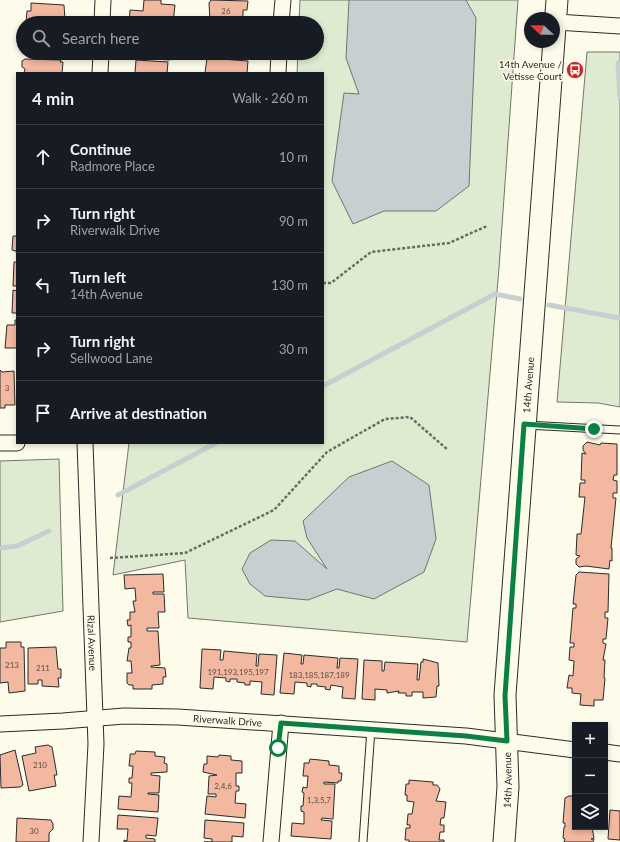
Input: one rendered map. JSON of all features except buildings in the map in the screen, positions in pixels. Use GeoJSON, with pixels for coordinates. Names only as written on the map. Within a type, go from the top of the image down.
{"type":"FeatureCollection","features":[{"type":"Feature","properties":{"kind":"main road","name":"14th Avenue"},"geometry":{"type":"LineString","coordinates":[[556,12],[557,0]]}},
{"type":"Feature","properties":{"kind":"main road","name":"14th Avenue"},"geometry":{"type":"LineString","coordinates":[[504,842],[508,787],[505,696],[524,424],[554,48]]}},
{"type":"Feature","properties":{"kind":"street"},"geometry":{"type":"LineString","coordinates":[[102,16],[103,0]]}},
{"type":"Feature","properties":{"kind":"street"},"geometry":{"type":"LineString","coordinates":[[281,16],[282,0]]}},
{"type":"Feature","properties":{"kind":"street"},"geometry":{"type":"LineString","coordinates":[[560,22],[620,26]]}},
{"type":"Feature","properties":{"kind":"street"},"geometry":{"type":"LineString","coordinates":[[100,72],[101,60]]}},
{"type":"Feature","properties":{"kind":"street"},"geometry":{"type":"LineString","coordinates":[[278,72],[279,60]]}},
{"type":"Feature","properties":{"kind":"street"},"geometry":{"type":"LineString","coordinates":[[0,443],[16,443]]}},
{"type":"Feature","properties":{"kind":"street","name":"Rizal Avenue"},"geometry":{"type":"LineString","coordinates":[[85,444],[96,773],[92,842]]}},
{"type":"Feature","properties":{"kind":"street","name":"Riverwalk Drive"},"geometry":{"type":"LineString","coordinates":[[0,724],[124,716],[178,717],[466,736],[572,750]]}},
{"type":"Feature","properties":{"kind":"street"},"geometry":{"type":"LineString","coordinates":[[271,842],[281,723]]}},
{"type":"Feature","properties":{"kind":"street"},"geometry":{"type":"LineString","coordinates":[[608,752],[620,754]]}},
{"type":"Feature","properties":{"kind":"lane"},"geometry":{"type":"LineString","coordinates":[[524,424],[620,430]]}},
{"type":"Feature","properties":{"kind":"lane"},"geometry":{"type":"LineString","coordinates":[[363,842],[371,729]]}},
{"type":"Feature","properties":{"kind":"path"},"geometry":{"type":"LineString","coordinates":[[324,283],[331,284],[371,252],[449,243],[487,226]]}},
{"type":"Feature","properties":{"kind":"path"},"geometry":{"type":"LineString","coordinates":[[110,558],[185,553],[274,510],[327,452],[385,419],[410,417],[448,450]]}},
{"type":"Feature","properties":{"kind":"green space"},"geometry":{"type":"Polygon","coordinates":[[[300,0],[518,0],[499,268],[467,642],[188,618],[185,560],[113,575],[129,444],[324,444],[324,72],[297,72],[298,60],[324,60],[324,16],[299,16],[300,0]]]}},
{"type":"Feature","properties":{"kind":"green space"},"geometry":{"type":"Polygon","coordinates":[[[587,52],[620,52],[620,407],[598,403],[557,402],[587,52]]]}},
{"type":"Feature","properties":{"kind":"green space"},"geometry":{"type":"Polygon","coordinates":[[[59,459],[63,611],[0,622],[0,461],[59,459]]]}},
{"type":"Feature","properties":{"kind":"shaded area"},"geometry":{"type":"Polygon","coordinates":[[[349,0],[466,0],[476,18],[469,186],[436,211],[384,211],[353,224],[332,181],[344,93],[359,94],[346,58],[349,0]]]}},
{"type":"Feature","properties":{"kind":"shaded area"},"geometry":{"type":"Polygon","coordinates":[[[392,461],[429,485],[436,539],[424,572],[374,599],[337,589],[308,600],[265,596],[250,584],[242,569],[250,553],[271,540],[295,541],[327,569],[307,538],[303,521],[349,477],[392,461]]]}},
{"type":"Feature","properties":{"kind":"waterway"},"geometry":{"type":"LineString","coordinates":[[618,63],[620,97]]}},
{"type":"Feature","properties":{"kind":"waterway"},"geometry":{"type":"LineString","coordinates":[[324,385],[495,294],[520,299]]}},
{"type":"Feature","properties":{"kind":"waterway"},"geometry":{"type":"LineString","coordinates":[[549,305],[620,318]]}},
{"type":"Feature","properties":{"kind":"waterway"},"geometry":{"type":"LineString","coordinates":[[118,495],[214,444]]}},
{"type":"Feature","properties":{"kind":"waterway"},"geometry":{"type":"LineString","coordinates":[[0,548],[17,546],[49,531]]}},
{"type":"Feature","properties":{"kind":"place","name":"14th Avenue / Vetisse Court"},"geometry":{"type":"Point","coordinates":[575,70]}},
{"type":"Feature","properties":{"kind":"route"},"geometry":{"type":"LineString","coordinates":[[278,748],[281,723],[466,736],[507,741],[505,696],[524,424],[594,429]]}}]}
